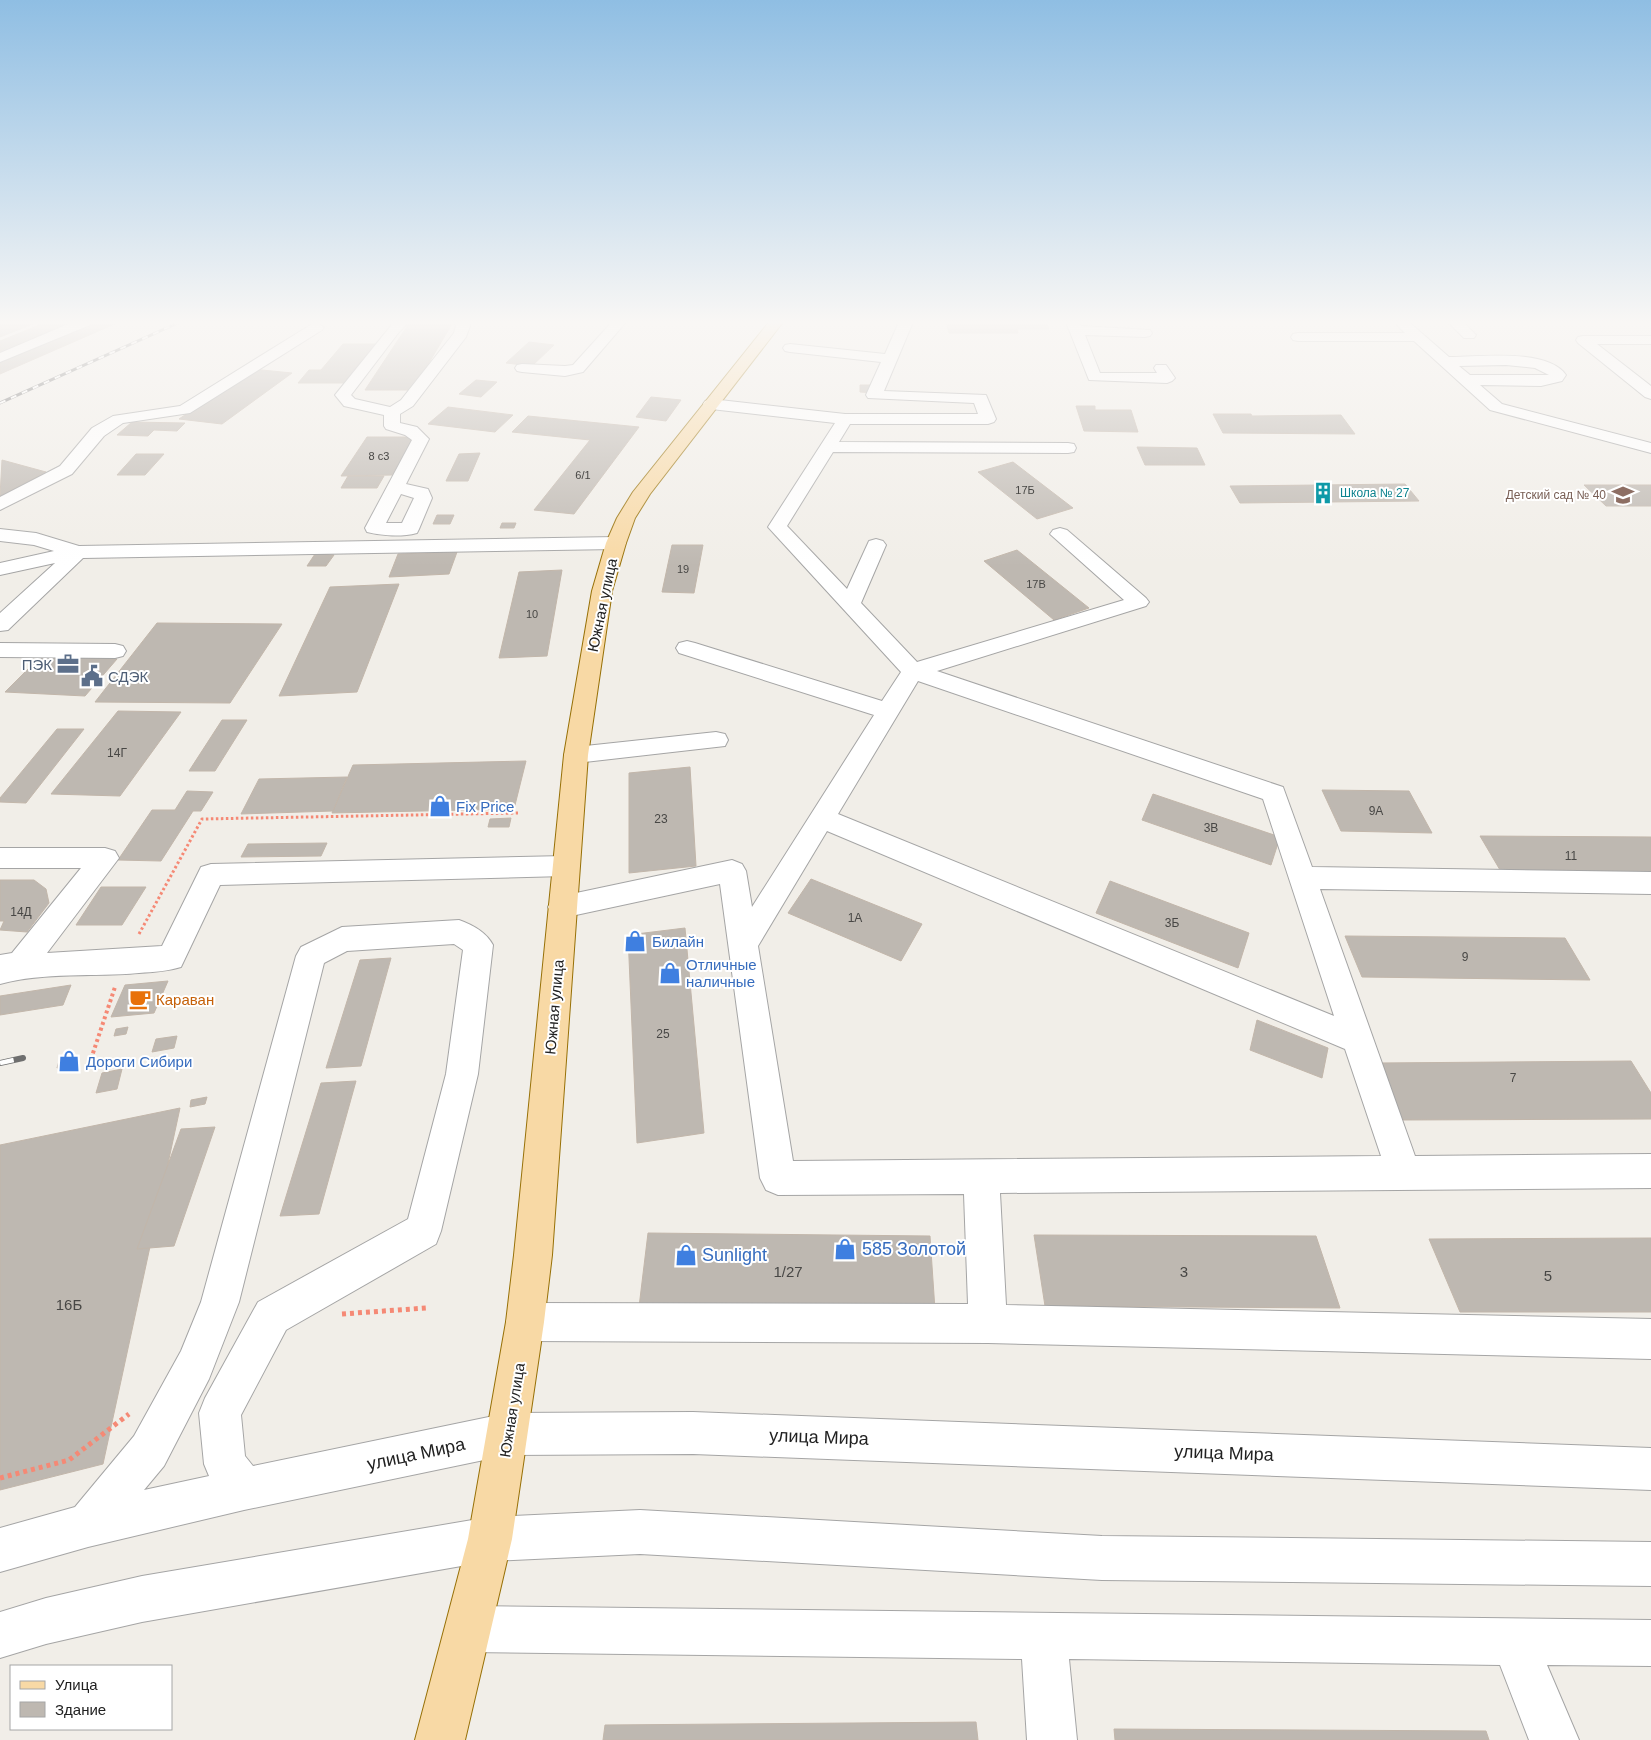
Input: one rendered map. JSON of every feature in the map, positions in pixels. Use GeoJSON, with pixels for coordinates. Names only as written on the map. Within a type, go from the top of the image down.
{"type":"FeatureCollection","features":[{"type":"Feature","properties":{"kind":"main road","name":"Южная улица"},"geometry":{"type":"LineString","coordinates":[[440,1740],[490,1539],[526,1322],[576,755],[602,591],[616,543],[626,518],[642,492],[711,404]]}},
{"type":"Feature","properties":{"kind":"street"},"geometry":{"type":"LineString","coordinates":[[0,504],[66,470],[98,432],[119,419],[184,410],[195,403]]}},
{"type":"Feature","properties":{"kind":"street"},"geometry":{"type":"LineString","coordinates":[[351,403],[392,412],[406,403]]}},
{"type":"Feature","properties":{"kind":"street"},"geometry":{"type":"LineString","coordinates":[[711,404],[845,419],[988,419],[982,403]]}},
{"type":"Feature","properties":{"kind":"street"},"geometry":{"type":"LineString","coordinates":[[1492,403],[1496,407],[1651,448]]}},
{"type":"Feature","properties":{"kind":"street"},"geometry":{"type":"LineString","coordinates":[[392,412],[392,426],[411,431],[421,439],[394,488],[374,528],[418,529],[423,498],[422,493],[411,489],[394,488]]}},
{"type":"Feature","properties":{"kind":"street"},"geometry":{"type":"LineString","coordinates":[[845,419],[777,526],[913,671],[1274,793],[1404,1173]]}},
{"type":"Feature","properties":{"kind":"street"},"geometry":{"type":"LineString","coordinates":[[827,447],[1068,448]]}},
{"type":"Feature","properties":{"kind":"street"},"geometry":{"type":"LineString","coordinates":[[445,529],[492,544]]}},
{"type":"Feature","properties":{"kind":"street"},"geometry":{"type":"LineString","coordinates":[[743,945],[913,671],[1140,602],[1060,534]]}},
{"type":"Feature","properties":{"kind":"street"},"geometry":{"type":"LineString","coordinates":[[0,535],[36,539],[78,552]]}},
{"type":"Feature","properties":{"kind":"street"},"geometry":{"type":"LineString","coordinates":[[0,569],[78,552],[616,543]]}},
{"type":"Feature","properties":{"kind":"street"},"geometry":{"type":"LineString","coordinates":[[850,604],[876,545]]}},
{"type":"Feature","properties":{"kind":"street"},"geometry":{"type":"LineString","coordinates":[[0,625],[78,552]]}},
{"type":"Feature","properties":{"kind":"street"},"geometry":{"type":"LineString","coordinates":[[687,648],[888,711]]}},
{"type":"Feature","properties":{"kind":"street"},"geometry":{"type":"LineString","coordinates":[[2,652],[115,651]]}},
{"type":"Feature","properties":{"kind":"street"},"geometry":{"type":"LineString","coordinates":[[576,755],[716,740]]}},
{"type":"Feature","properties":{"kind":"street"},"geometry":{"type":"LineString","coordinates":[[822,818],[1358,1040]]}},
{"type":"Feature","properties":{"kind":"street"},"geometry":{"type":"LineString","coordinates":[[0,858],[106,858],[6,967]]}},
{"type":"Feature","properties":{"kind":"street"},"geometry":{"type":"LineString","coordinates":[[6,967],[171,958],[211,875],[565,866]]}},
{"type":"Feature","properties":{"kind":"street"},"geometry":{"type":"LineString","coordinates":[[562,908],[732,871],[778,1178],[1651,1172]]}},
{"type":"Feature","properties":{"kind":"street"},"geometry":{"type":"LineString","coordinates":[[1302,878],[1651,883]]}},
{"type":"Feature","properties":{"kind":"street"},"geometry":{"type":"LineString","coordinates":[[88,1525],[149,1451],[195,1365],[217,1311],[311,956],[342,939],[459,932],[478,945],[462,1074],[423,1230],[272,1316],[220,1414],[225,1464],[244,1489]]}},
{"type":"Feature","properties":{"kind":"street"},"geometry":{"type":"LineString","coordinates":[[981,1177],[988,1324]]}},
{"type":"Feature","properties":{"kind":"street"},"geometry":{"type":"LineString","coordinates":[[526,1322],[988,1324],[1651,1339]]}},
{"type":"Feature","properties":{"kind":"street","name":"улица Мира"},"geometry":{"type":"LineString","coordinates":[[0,1550],[88,1525],[244,1489],[508,1434],[693,1433],[1651,1469]]}},
{"type":"Feature","properties":{"kind":"street"},"geometry":{"type":"LineString","coordinates":[[0,1635],[46,1621],[142,1599],[490,1539],[640,1532],[1102,1558],[1651,1564]]}},
{"type":"Feature","properties":{"kind":"street"},"geometry":{"type":"LineString","coordinates":[[469,1629],[1651,1643]]}},
{"type":"Feature","properties":{"kind":"street"},"geometry":{"type":"LineString","coordinates":[[1044,1636],[1052,1740]]}},
{"type":"Feature","properties":{"kind":"street"},"geometry":{"type":"LineString","coordinates":[[1514,1642],[1554,1740]]}},
{"type":"Feature","properties":{"kind":"building"},"geometry":{"type":"Polygon","coordinates":[[[202,403],[251,403],[222,424],[179,419],[202,403]]]}},
{"type":"Feature","properties":{"kind":"building"},"geometry":{"type":"Polygon","coordinates":[[[646,403],[679,403],[666,421],[636,417],[646,403]]]}},
{"type":"Feature","properties":{"kind":"building"},"geometry":{"type":"Polygon","coordinates":[[[1076,406],[1095,406],[1095,410],[1131,410],[1138,432],[1084,431],[1076,406]]]}},
{"type":"Feature","properties":{"kind":"building"},"geometry":{"type":"Polygon","coordinates":[[[448,407],[513,415],[495,432],[428,424],[448,407]]]}},
{"type":"Feature","properties":{"kind":"building"},"geometry":{"type":"Polygon","coordinates":[[[1213,414],[1251,414],[1252,416],[1341,415],[1355,434],[1223,433],[1213,414]]]}},
{"type":"Feature","properties":{"kind":"building"},"geometry":{"type":"Polygon","coordinates":[[[528,416],[639,427],[574,514],[534,510],[590,440],[512,432],[528,416]]]}},
{"type":"Feature","properties":{"kind":"building"},"geometry":{"type":"Polygon","coordinates":[[[132,422],[185,423],[177,431],[154,430],[148,436],[117,435],[132,422]]]}},
{"type":"Feature","properties":{"kind":"building"},"geometry":{"type":"Polygon","coordinates":[[[367,437],[415,437],[392,475],[341,476],[367,437]]]}},
{"type":"Feature","properties":{"kind":"building"},"geometry":{"type":"Polygon","coordinates":[[[1137,447],[1197,448],[1205,465],[1145,465],[1137,447]]]}},
{"type":"Feature","properties":{"kind":"building"},"geometry":{"type":"Polygon","coordinates":[[[480,453],[468,481],[446,481],[459,454],[480,453]]]}},
{"type":"Feature","properties":{"kind":"building"},"geometry":{"type":"Polygon","coordinates":[[[136,454],[164,454],[145,475],[117,475],[136,454]]]}},
{"type":"Feature","properties":{"kind":"building"},"geometry":{"type":"Polygon","coordinates":[[[2,460],[46,472],[0,496],[2,460]]]}},
{"type":"Feature","properties":{"kind":"building"},"geometry":{"type":"Polygon","coordinates":[[[1013,462],[1073,508],[1037,519],[978,472],[1013,462]]]}},
{"type":"Feature","properties":{"kind":"building"},"geometry":{"type":"Polygon","coordinates":[[[348,476],[384,476],[377,488],[341,488],[348,476]]]}},
{"type":"Feature","properties":{"kind":"building","name":"Школа № 27"},"geometry":{"type":"Polygon","coordinates":[[[1405,484],[1419,501],[1240,503],[1230,486],[1405,484]]]}},
{"type":"Feature","properties":{"kind":"building","name":"Детский сад № 40"},"geometry":{"type":"Polygon","coordinates":[[[1584,485],[1651,485],[1651,506],[1606,506],[1584,485]]]}},
{"type":"Feature","properties":{"kind":"building"},"geometry":{"type":"Polygon","coordinates":[[[437,515],[454,515],[450,524],[433,524],[437,515]]]}},
{"type":"Feature","properties":{"kind":"building"},"geometry":{"type":"Polygon","coordinates":[[[502,523],[516,523],[514,528],[500,528],[502,523]]]}},
{"type":"Feature","properties":{"kind":"building"},"geometry":{"type":"Polygon","coordinates":[[[672,545],[703,545],[694,593],[662,592],[672,545]]]}},
{"type":"Feature","properties":{"kind":"building"},"geometry":{"type":"Polygon","coordinates":[[[1017,550],[1089,608],[1054,620],[984,561],[1017,550]]]}},
{"type":"Feature","properties":{"kind":"building"},"geometry":{"type":"Polygon","coordinates":[[[457,552],[449,574],[389,577],[398,554],[457,552]]]}},
{"type":"Feature","properties":{"kind":"building"},"geometry":{"type":"Polygon","coordinates":[[[315,554],[334,555],[326,566],[307,566],[315,554]]]}},
{"type":"Feature","properties":{"kind":"building"},"geometry":{"type":"Polygon","coordinates":[[[562,570],[547,656],[499,658],[519,572],[562,570]]]}},
{"type":"Feature","properties":{"kind":"building"},"geometry":{"type":"Polygon","coordinates":[[[399,584],[357,692],[279,696],[330,587],[399,584]]]}},
{"type":"Feature","properties":{"kind":"building"},"geometry":{"type":"Polygon","coordinates":[[[157,623],[282,624],[230,703],[95,702],[157,623]]]}},
{"type":"Feature","properties":{"kind":"building"},"geometry":{"type":"Polygon","coordinates":[[[41,656],[117,659],[85,696],[5,692],[41,656]]]}},
{"type":"Feature","properties":{"kind":"building"},"geometry":{"type":"Polygon","coordinates":[[[118,711],[181,712],[120,796],[51,794],[118,711]]]}},
{"type":"Feature","properties":{"kind":"building"},"geometry":{"type":"Polygon","coordinates":[[[222,720],[247,720],[215,771],[189,771],[222,720]]]}},
{"type":"Feature","properties":{"kind":"building"},"geometry":{"type":"Polygon","coordinates":[[[57,729],[84,729],[26,803],[0,802],[0,798],[57,729]]]}},
{"type":"Feature","properties":{"kind":"building"},"geometry":{"type":"Polygon","coordinates":[[[526,761],[514,809],[332,813],[353,765],[526,761]]]}},
{"type":"Feature","properties":{"kind":"building"},"geometry":{"type":"Polygon","coordinates":[[[690,767],[696,866],[629,873],[629,773],[690,767]]]}},
{"type":"Feature","properties":{"kind":"building"},"geometry":{"type":"Polygon","coordinates":[[[347,777],[333,811],[241,814],[259,779],[347,777]]]}},
{"type":"Feature","properties":{"kind":"building"},"geometry":{"type":"Polygon","coordinates":[[[1322,790],[1409,791],[1432,833],[1341,831],[1322,790]]]}},
{"type":"Feature","properties":{"kind":"building"},"geometry":{"type":"Polygon","coordinates":[[[187,791],[213,792],[201,811],[193,811],[161,861],[118,860],[152,810],[175,810],[187,791]]]}},
{"type":"Feature","properties":{"kind":"building"},"geometry":{"type":"Polygon","coordinates":[[[1153,794],[1280,837],[1271,865],[1142,820],[1153,794]]]}},
{"type":"Feature","properties":{"kind":"building"},"geometry":{"type":"Polygon","coordinates":[[[511,818],[509,827],[488,827],[490,819],[511,818]]]}},
{"type":"Feature","properties":{"kind":"building"},"geometry":{"type":"Polygon","coordinates":[[[1480,836],[1651,837],[1651,876],[1503,875],[1480,836]]]}},
{"type":"Feature","properties":{"kind":"building"},"geometry":{"type":"Polygon","coordinates":[[[327,843],[321,856],[241,857],[248,844],[327,843]]]}},
{"type":"Feature","properties":{"kind":"building"},"geometry":{"type":"Polygon","coordinates":[[[811,879],[922,924],[901,961],[788,913],[811,879]]]}},
{"type":"Feature","properties":{"kind":"building"},"geometry":{"type":"Polygon","coordinates":[[[0,880],[34,880],[46,889],[49,903],[27,932],[0,930],[4,921],[0,921],[0,880]]]}},
{"type":"Feature","properties":{"kind":"building"},"geometry":{"type":"Polygon","coordinates":[[[1110,881],[1249,933],[1238,968],[1096,913],[1110,881]]]}},
{"type":"Feature","properties":{"kind":"building"},"geometry":{"type":"Polygon","coordinates":[[[101,887],[146,887],[122,925],[76,925],[101,887]]]}},
{"type":"Feature","properties":{"kind":"building"},"geometry":{"type":"Polygon","coordinates":[[[685,928],[704,1133],[637,1143],[628,935],[685,928]]]}},
{"type":"Feature","properties":{"kind":"building"},"geometry":{"type":"Polygon","coordinates":[[[1345,936],[1565,938],[1590,980],[1362,977],[1345,936]]]}},
{"type":"Feature","properties":{"kind":"building"},"geometry":{"type":"Polygon","coordinates":[[[391,958],[361,1066],[326,1068],[360,960],[391,958]]]}},
{"type":"Feature","properties":{"kind":"building","name":"Караван"},"geometry":{"type":"Polygon","coordinates":[[[168,981],[154,1013],[111,1017],[125,985],[168,981]]]}},
{"type":"Feature","properties":{"kind":"building"},"geometry":{"type":"Polygon","coordinates":[[[71,985],[63,1005],[0,1015],[0,996],[71,985]]]}},
{"type":"Feature","properties":{"kind":"building"},"geometry":{"type":"Polygon","coordinates":[[[1257,1020],[1328,1048],[1322,1078],[1250,1050],[1257,1020]]]}},
{"type":"Feature","properties":{"kind":"building"},"geometry":{"type":"Polygon","coordinates":[[[128,1027],[126,1034],[114,1036],[116,1029],[128,1027]]]}},
{"type":"Feature","properties":{"kind":"building"},"geometry":{"type":"Polygon","coordinates":[[[177,1036],[174,1048],[152,1052],[156,1039],[177,1036]]]}},
{"type":"Feature","properties":{"kind":"building"},"geometry":{"type":"Polygon","coordinates":[[[74,1058],[72,1065],[57,1068],[59,1061],[74,1058]]]}},
{"type":"Feature","properties":{"kind":"building"},"geometry":{"type":"Polygon","coordinates":[[[1631,1061],[1651,1093],[1651,1119],[1403,1120],[1378,1063],[1631,1061]]]}},
{"type":"Feature","properties":{"kind":"building"},"geometry":{"type":"Polygon","coordinates":[[[122,1069],[117,1089],[96,1093],[102,1073],[122,1069]]]}},
{"type":"Feature","properties":{"kind":"building"},"geometry":{"type":"Polygon","coordinates":[[[356,1081],[319,1214],[280,1216],[321,1083],[356,1081]]]}},
{"type":"Feature","properties":{"kind":"building"},"geometry":{"type":"Polygon","coordinates":[[[207,1097],[205,1104],[190,1107],[191,1100],[207,1097]]]}},
{"type":"Feature","properties":{"kind":"building"},"geometry":{"type":"Polygon","coordinates":[[[180,1108],[103,1464],[0,1490],[0,1145],[180,1108]]]}},
{"type":"Feature","properties":{"kind":"building"},"geometry":{"type":"Polygon","coordinates":[[[215,1127],[174,1246],[137,1249],[181,1129],[215,1127]]]}},
{"type":"Feature","properties":{"kind":"building"},"geometry":{"type":"Polygon","coordinates":[[[648,1233],[930,1236],[935,1310],[639,1307],[648,1233]]]}},
{"type":"Feature","properties":{"kind":"building"},"geometry":{"type":"Polygon","coordinates":[[[1034,1235],[1316,1236],[1340,1308],[1045,1306],[1034,1235]]]}},
{"type":"Feature","properties":{"kind":"building"},"geometry":{"type":"Polygon","coordinates":[[[1651,1238],[1651,1312],[1460,1312],[1429,1239],[1651,1238]]]}},
{"type":"Feature","properties":{"kind":"building"},"geometry":{"type":"Polygon","coordinates":[[[976,1722],[978,1740],[603,1740],[605,1725],[976,1722]]]}},
{"type":"Feature","properties":{"kind":"building"},"geometry":{"type":"Polygon","coordinates":[[[1114,1729],[1486,1731],[1489,1740],[1115,1740],[1114,1729]]]}},
{"type":"Feature","properties":{"kind":"railway"},"geometry":{"type":"LineString","coordinates":[[0,1063],[23,1058]]}},
{"type":"Feature","properties":{"kind":"place","name":"Школа № 27"},"geometry":{"type":"Point","coordinates":[1323,493]}},
{"type":"Feature","properties":{"kind":"place","name":"Детский сад № 40"},"geometry":{"type":"Point","coordinates":[1623,495]}},
{"type":"Feature","properties":{"kind":"place","name":"ПЭК"},"geometry":{"type":"Point","coordinates":[68,664]}},
{"type":"Feature","properties":{"kind":"place","name":"СДЭК"},"geometry":{"type":"Point","coordinates":[92,676]}},
{"type":"Feature","properties":{"kind":"place","name":"Fix Price"},"geometry":{"type":"Point","coordinates":[440,806]}},
{"type":"Feature","properties":{"kind":"place","name":"Билайн"},"geometry":{"type":"Point","coordinates":[635,941]}},
{"type":"Feature","properties":{"kind":"place","name":"Отличные наличные"},"geometry":{"type":"Point","coordinates":[670,973]}},
{"type":"Feature","properties":{"kind":"place","name":"Караван"},"geometry":{"type":"Point","coordinates":[140,999]}},
{"type":"Feature","properties":{"kind":"place","name":"Дороги Сибири"},"geometry":{"type":"Point","coordinates":[69,1061]}},
{"type":"Feature","properties":{"kind":"place","name":"585 Золотой"},"geometry":{"type":"Point","coordinates":[845,1249]}},
{"type":"Feature","properties":{"kind":"place","name":"Sunlight"},"geometry":{"type":"Point","coordinates":[686,1255]}}]}
